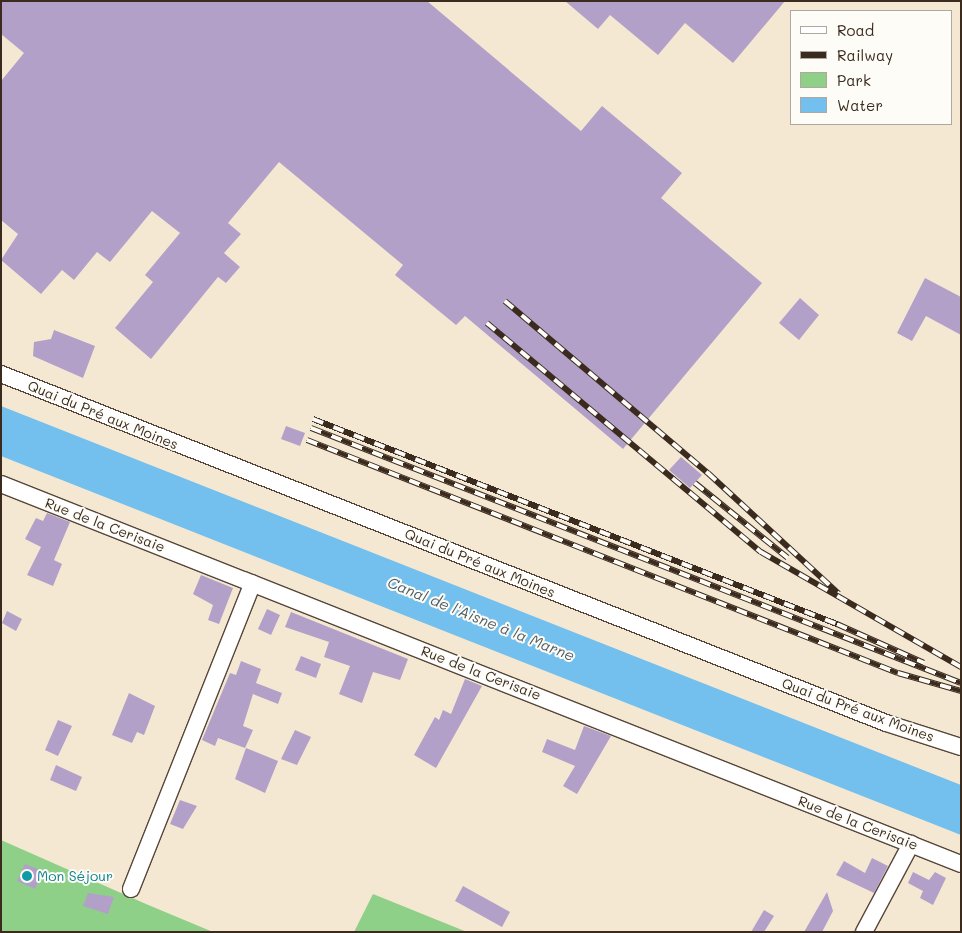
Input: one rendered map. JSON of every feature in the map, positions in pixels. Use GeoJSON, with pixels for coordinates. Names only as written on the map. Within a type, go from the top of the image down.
{"type":"FeatureCollection","features":[{"type":"Feature","properties":{"kind":"street","name":"Quai du Pré aux Moines"},"geometry":{"type":"LineString","coordinates":[[1,374],[868,716],[961,747]]}},
{"type":"Feature","properties":{"kind":"street","name":"Rue de la Cerisaie"},"geometry":{"type":"LineString","coordinates":[[1,484],[961,864]]}},
{"type":"Feature","properties":{"kind":"street"},"geometry":{"type":"LineString","coordinates":[[131,889],[253,583]]}},
{"type":"Feature","properties":{"kind":"street"},"geometry":{"type":"LineString","coordinates":[[864,932],[911,844]]}},
{"type":"Feature","properties":{"kind":"green space"},"geometry":{"type":"Polygon","coordinates":[[[1,840],[146,904],[213,932],[1,932],[1,840]]]}},
{"type":"Feature","properties":{"kind":"green space"},"geometry":{"type":"Polygon","coordinates":[[[373,894],[467,932],[354,932],[373,894]]]}},
{"type":"Feature","properties":{"kind":"water","name":"Canal de l'Aisne à la Marne"},"geometry":{"type":"Polygon","coordinates":[[[1,406],[961,785],[961,835],[1,456],[1,406]]]}},
{"type":"Feature","properties":{"kind":"building"},"geometry":{"type":"Polygon","coordinates":[[[1,1],[427,1],[581,131],[602,106],[682,173],[661,198],[762,283],[623,449],[465,316],[456,325],[395,275],[403,265],[279,162],[228,223],[241,234],[224,253],[240,267],[226,283],[218,277],[151,359],[115,328],[153,282],[145,275],[180,233],[152,211],[110,262],[97,252],[74,280],[62,270],[41,294],[1,260],[18,234],[1,220],[1,81],[24,53],[1,34],[1,1]]]}},
{"type":"Feature","properties":{"kind":"building"},"geometry":{"type":"Polygon","coordinates":[[[565,1],[785,1],[733,63],[685,23],[658,55],[610,15],[598,29],[565,1]]]}},
{"type":"Feature","properties":{"kind":"building"},"geometry":{"type":"Polygon","coordinates":[[[925,278],[961,297],[961,335],[926,316],[912,341],[897,333],[925,278]]]}},
{"type":"Feature","properties":{"kind":"building"},"geometry":{"type":"Polygon","coordinates":[[[800,298],[819,315],[799,340],[779,323],[800,298]]]}},
{"type":"Feature","properties":{"kind":"building"},"geometry":{"type":"Polygon","coordinates":[[[54,330],[95,346],[83,378],[33,356],[34,342],[51,339],[54,330]]]}},
{"type":"Feature","properties":{"kind":"building"},"geometry":{"type":"Polygon","coordinates":[[[286,426],[305,433],[300,446],[281,439],[286,426]]]}},
{"type":"Feature","properties":{"kind":"building"},"geometry":{"type":"Polygon","coordinates":[[[681,457],[702,475],[690,488],[669,470],[681,457]]]}},
{"type":"Feature","properties":{"kind":"building"},"geometry":{"type":"Polygon","coordinates":[[[47,513],[70,522],[54,560],[62,564],[53,586],[27,575],[41,547],[25,539],[36,518],[43,521],[47,513]]]}},
{"type":"Feature","properties":{"kind":"building"},"geometry":{"type":"Polygon","coordinates":[[[201,575],[233,588],[219,624],[208,620],[213,605],[193,594],[201,575]]]}},
{"type":"Feature","properties":{"kind":"building"},"geometry":{"type":"Polygon","coordinates":[[[267,609],[280,615],[271,635],[258,629],[267,609]]]}},
{"type":"Feature","properties":{"kind":"building"},"geometry":{"type":"Polygon","coordinates":[[[7,611],[22,619],[16,631],[2,623],[7,611]]]}},
{"type":"Feature","properties":{"kind":"building"},"geometry":{"type":"Polygon","coordinates":[[[291,612],[408,659],[400,680],[373,672],[362,703],[339,694],[350,666],[324,657],[329,642],[285,627],[291,612]]]}},
{"type":"Feature","properties":{"kind":"building"},"geometry":{"type":"Polygon","coordinates":[[[301,656],[321,664],[316,678],[295,670],[301,656]]]}},
{"type":"Feature","properties":{"kind":"building"},"geometry":{"type":"Polygon","coordinates":[[[241,661],[261,669],[256,683],[282,693],[278,704],[253,694],[243,726],[253,730],[245,748],[218,738],[215,746],[202,740],[230,673],[236,675],[241,661]]]}},
{"type":"Feature","properties":{"kind":"building"},"geometry":{"type":"Polygon","coordinates":[[[465,679],[482,686],[436,768],[414,755],[435,717],[439,720],[443,710],[451,714],[465,679]]]}},
{"type":"Feature","properties":{"kind":"building"},"geometry":{"type":"Polygon","coordinates":[[[129,693],[155,706],[144,735],[137,732],[132,743],[112,735],[129,693]]]}},
{"type":"Feature","properties":{"kind":"building"},"geometry":{"type":"Polygon","coordinates":[[[58,720],[72,726],[58,756],[45,750],[58,720]]]}},
{"type":"Feature","properties":{"kind":"building"},"geometry":{"type":"Polygon","coordinates":[[[584,726],[611,736],[577,794],[563,786],[575,766],[542,752],[547,739],[575,750],[584,726]]]}},
{"type":"Feature","properties":{"kind":"building"},"geometry":{"type":"Polygon","coordinates":[[[295,730],[311,737],[297,765],[281,759],[295,730]]]}},
{"type":"Feature","properties":{"kind":"building"},"geometry":{"type":"Polygon","coordinates":[[[246,748],[278,761],[265,793],[235,779],[246,748]]]}},
{"type":"Feature","properties":{"kind":"building"},"geometry":{"type":"Polygon","coordinates":[[[56,765],[82,777],[76,791],[50,780],[56,765]]]}},
{"type":"Feature","properties":{"kind":"building"},"geometry":{"type":"Polygon","coordinates":[[[180,800],[197,806],[183,829],[170,824],[180,800]]]}},
{"type":"Feature","properties":{"kind":"building"},"geometry":{"type":"Polygon","coordinates":[[[872,858],[888,866],[874,893],[836,875],[844,861],[865,873],[872,858]]]}},
{"type":"Feature","properties":{"kind":"building","name":"Mon Séjour"},"geometry":{"type":"Polygon","coordinates":[[[25,864],[43,871],[35,889],[17,881],[25,864]]]}},
{"type":"Feature","properties":{"kind":"building"},"geometry":{"type":"Polygon","coordinates":[[[913,872],[929,880],[935,872],[946,878],[933,905],[920,898],[923,891],[908,883],[913,872]]]}},
{"type":"Feature","properties":{"kind":"building"},"geometry":{"type":"Polygon","coordinates":[[[463,886],[510,912],[502,927],[455,901],[463,886]]]}},
{"type":"Feature","properties":{"kind":"building"},"geometry":{"type":"Polygon","coordinates":[[[827,892],[833,911],[822,932],[804,932],[827,892]]]}},
{"type":"Feature","properties":{"kind":"building"},"geometry":{"type":"Polygon","coordinates":[[[88,893],[114,897],[108,914],[83,906],[88,893]]]}},
{"type":"Feature","properties":{"kind":"building"},"geometry":{"type":"Polygon","coordinates":[[[764,910],[774,916],[764,932],[751,932],[764,910]]]}},
{"type":"Feature","properties":{"kind":"railway"},"geometry":{"type":"LineString","coordinates":[[505,301],[708,473],[839,594]]}},
{"type":"Feature","properties":{"kind":"railway"},"geometry":{"type":"LineString","coordinates":[[487,323],[761,552],[961,667]]}},
{"type":"Feature","properties":{"kind":"railway"},"geometry":{"type":"LineString","coordinates":[[313,419],[837,624],[924,663]]}},
{"type":"Feature","properties":{"kind":"railway"},"geometry":{"type":"LineString","coordinates":[[311,428],[961,683]]}},
{"type":"Feature","properties":{"kind":"railway"},"geometry":{"type":"LineString","coordinates":[[307,440],[898,673],[961,691]]}},
{"type":"Feature","properties":{"kind":"railway"},"geometry":{"type":"LineString","coordinates":[[695,483],[788,558]]}},
{"type":"Feature","properties":{"kind":"place","name":"Mon Séjour"},"geometry":{"type":"Point","coordinates":[27,876]}}]}
